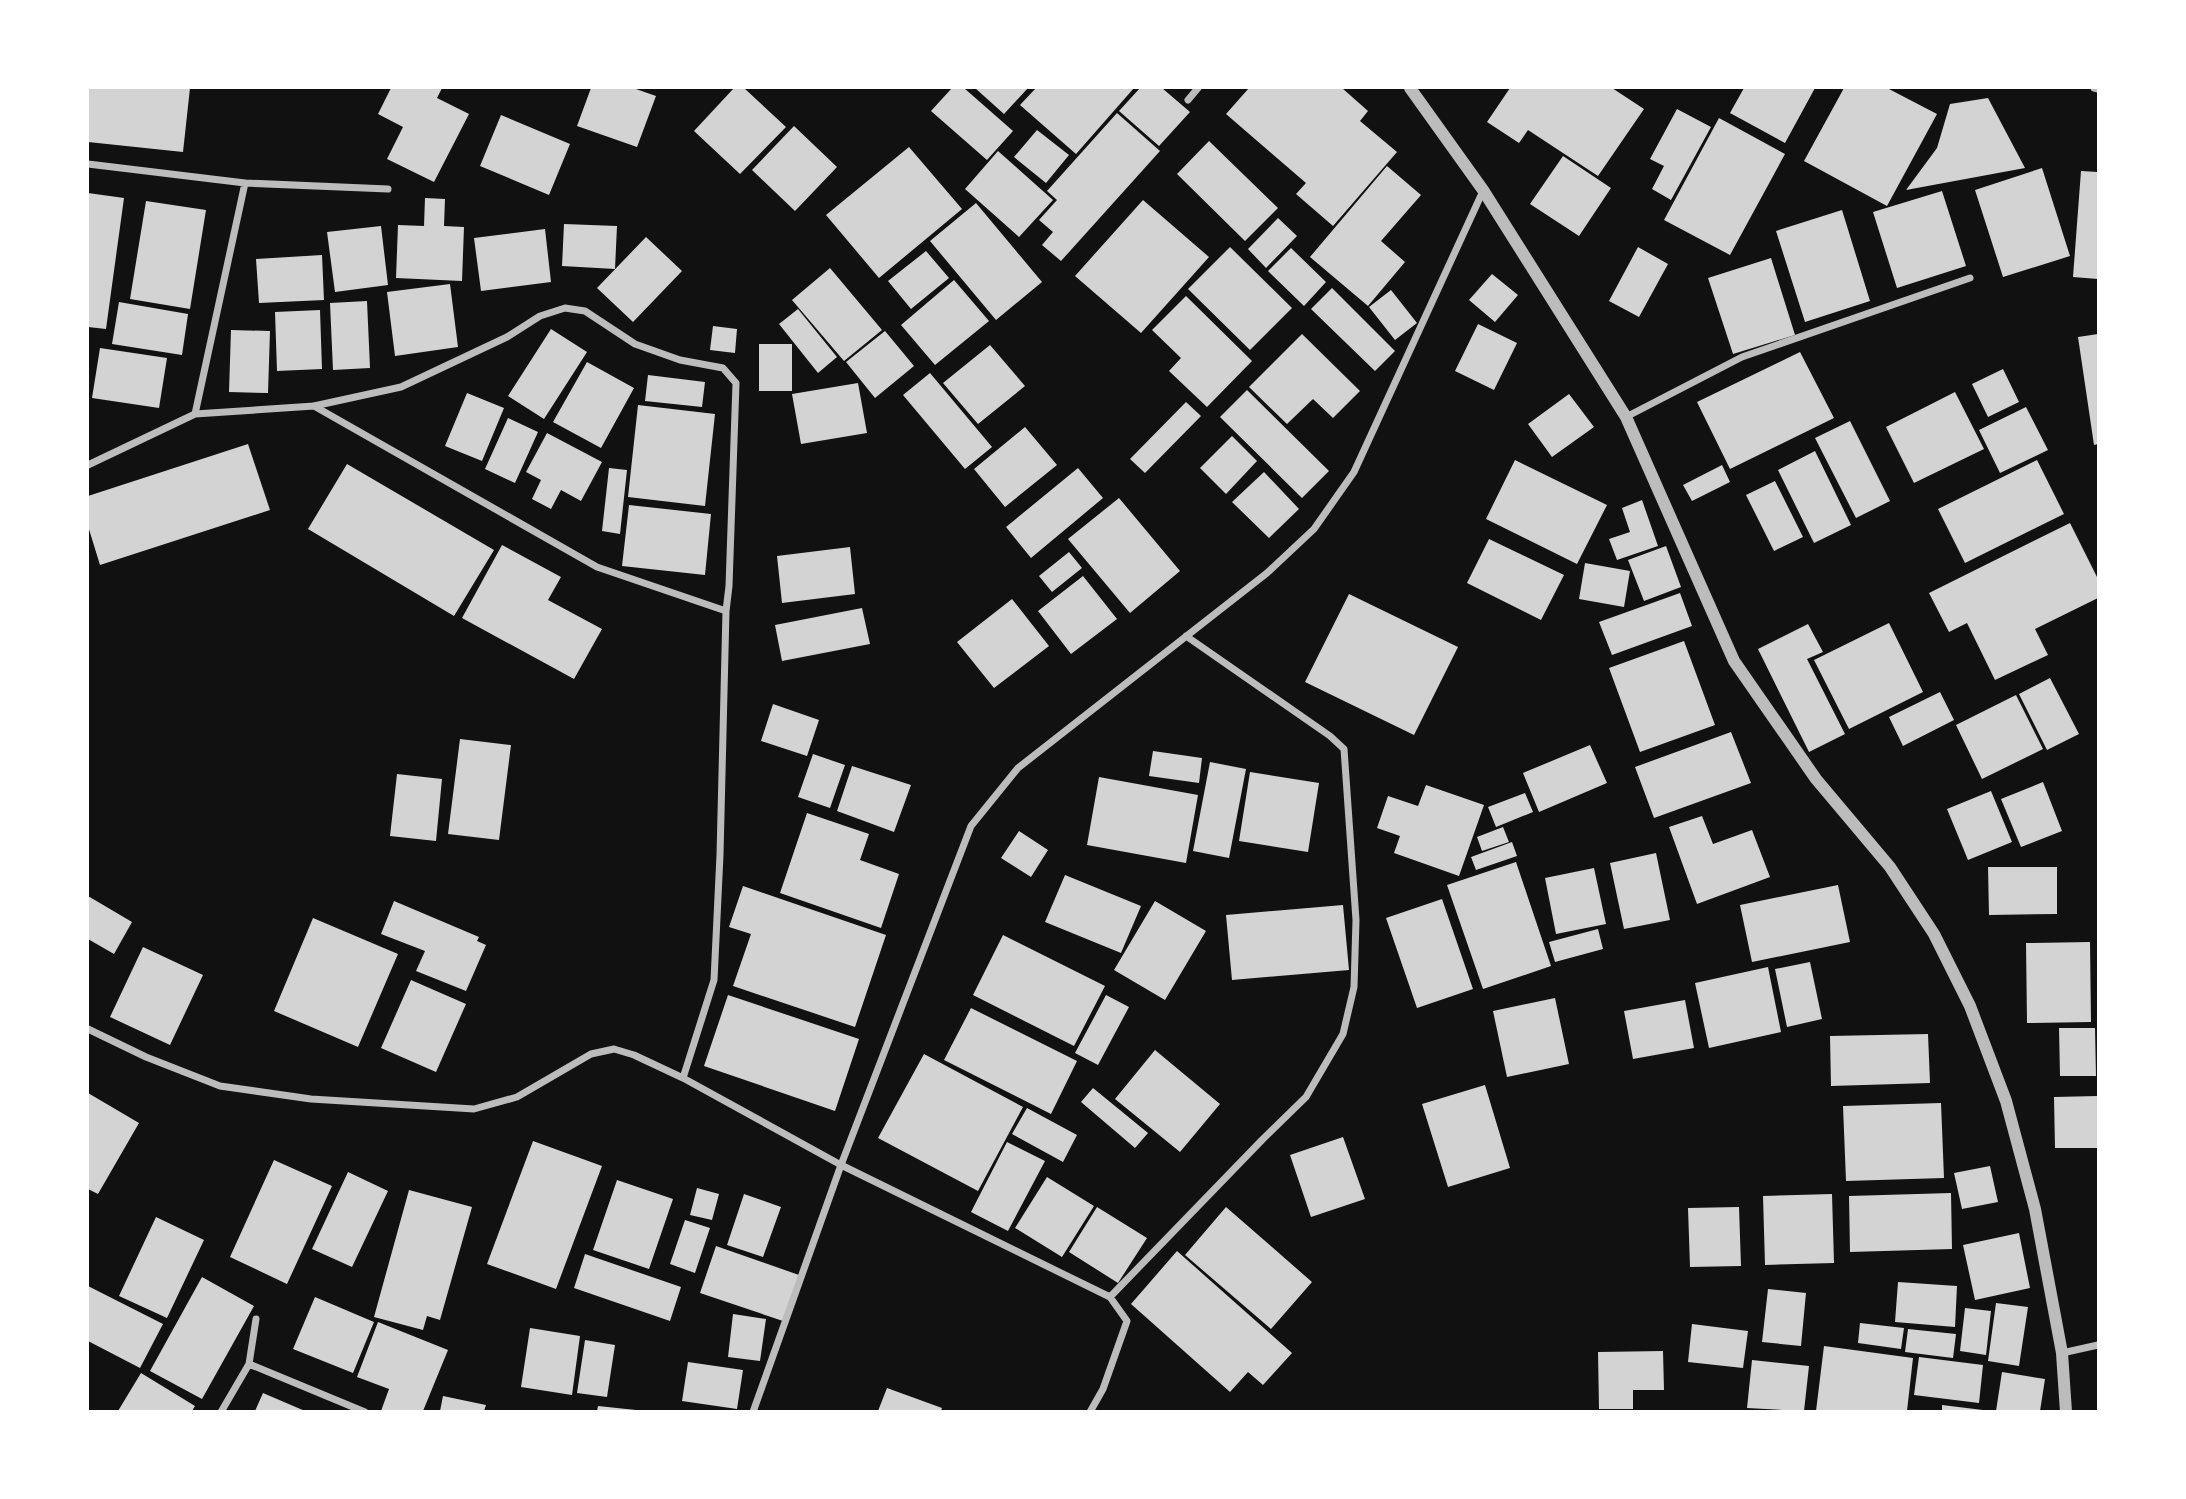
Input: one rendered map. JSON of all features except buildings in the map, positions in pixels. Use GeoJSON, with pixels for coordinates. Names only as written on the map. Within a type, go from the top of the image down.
{"type":"FeatureCollection","features":[{"type":"Feature","properties":{"kind":"street"},"geometry":{"type":"LineString","coordinates":[[1188,100],[1198,88]]}},
{"type":"Feature","properties":{"kind":"street"},"geometry":{"type":"LineString","coordinates":[[1410,88],[1483,190],[1626,417],[1734,661],[1816,779],[1890,867],[1934,934],[1970,1006],[2006,1101],[2035,1209],[2062,1353],[2066,1412]]}},
{"type":"Feature","properties":{"kind":"street"},"geometry":{"type":"LineString","coordinates":[[88,164],[245,183],[388,189]]}},
{"type":"Feature","properties":{"kind":"street"},"geometry":{"type":"LineString","coordinates":[[195,414],[245,183]]}},
{"type":"Feature","properties":{"kind":"street"},"geometry":{"type":"LineString","coordinates":[[753,1412],[841,1165],[971,826],[1018,768],[1267,573],[1314,529],[1354,472],[1483,190]]}},
{"type":"Feature","properties":{"kind":"street"},"geometry":{"type":"LineString","coordinates":[[1626,417],[1742,358],[1970,278]]}},
{"type":"Feature","properties":{"kind":"street"},"geometry":{"type":"LineString","coordinates":[[88,465],[195,414],[314,406],[401,387],[507,337],[540,316],[565,308],[585,311],[635,344],[680,359],[723,368],[736,383],[714,980],[683,1078]]}},
{"type":"Feature","properties":{"kind":"street"},"geometry":{"type":"LineString","coordinates":[[314,406],[597,567],[726,611]]}},
{"type":"Feature","properties":{"kind":"street"},"geometry":{"type":"LineString","coordinates":[[1110,1297],[1306,1097],[1343,1034],[1354,986],[1356,920],[1344,749],[1330,736],[1186,636]]}},
{"type":"Feature","properties":{"kind":"street"},"geometry":{"type":"LineString","coordinates":[[88,1029],[146,1057],[220,1086],[311,1099],[474,1109],[517,1097],[591,1054],[614,1049],[634,1055],[683,1078],[841,1165],[1110,1297],[1127,1321],[1103,1389],[1090,1412]]}},
{"type":"Feature","properties":{"kind":"street"},"geometry":{"type":"LineString","coordinates":[[221,1412],[249,1364],[256,1319]]}},
{"type":"Feature","properties":{"kind":"street"},"geometry":{"type":"LineString","coordinates":[[2062,1353],[2098,1345]]}},
{"type":"Feature","properties":{"kind":"street"},"geometry":{"type":"LineString","coordinates":[[249,1364],[365,1412]]}}]}
